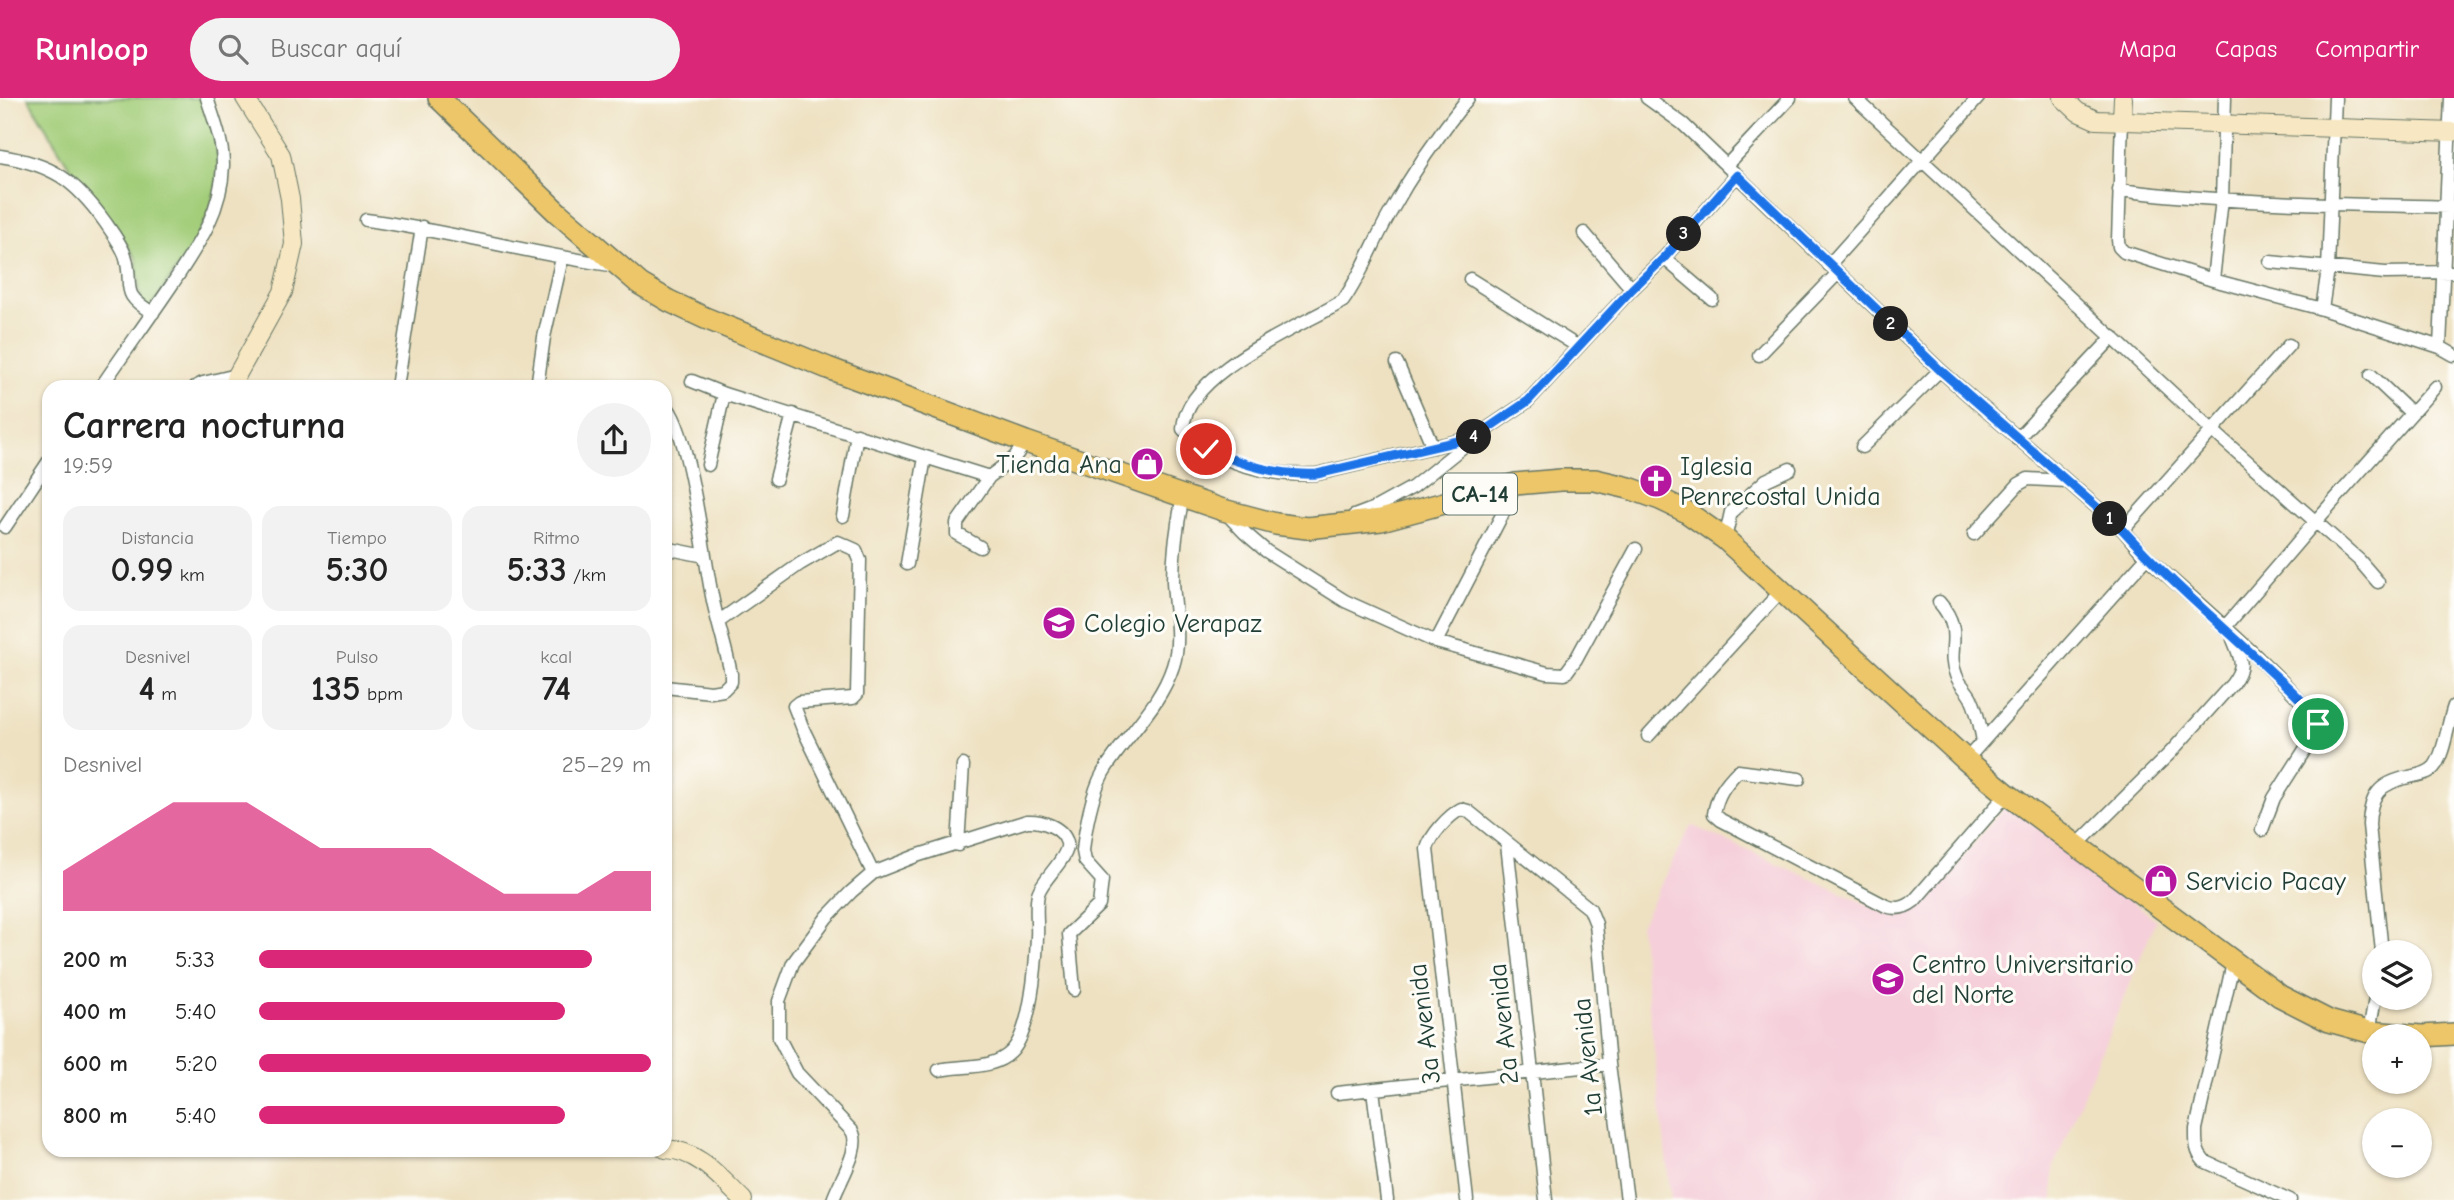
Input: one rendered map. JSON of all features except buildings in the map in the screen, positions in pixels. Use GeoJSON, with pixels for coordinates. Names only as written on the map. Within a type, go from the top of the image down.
{"type":"FeatureCollection","features":[{"type":"Feature","properties":{"kind":"highway","name":"CA-14"},"geometry":{"type":"LineString","coordinates":[[439,98],[558,213],[617,266],[650,290],[705,318],[828,368],[1026,442],[1223,510],[1276,524],[1307,528],[1381,520],[1515,484],[1595,480],[1629,488],[1685,511],[1725,539],[1966,760],[2007,794],[2280,996],[2329,1021],[2362,1030]]}},
{"type":"Feature","properties":{"kind":"highway","name":"CA-14"},"geometry":{"type":"LineString","coordinates":[[2432,1035],[2454,1034]]}},
{"type":"Feature","properties":{"kind":"street"},"geometry":{"type":"LineString","coordinates":[[106,380],[207,230],[217,203],[223,164],[221,142],[207,98]]}},
{"type":"Feature","properties":{"kind":"street"},"geometry":{"type":"LineString","coordinates":[[236,380],[284,292],[294,244],[290,199],[281,155],[245,98]]}},
{"type":"Feature","properties":{"kind":"street"},"geometry":{"type":"LineString","coordinates":[[1468,98],[1438,135],[1412,174],[1343,301],[1250,351],[1193,398],[1184,417],[1183,429],[1206,449],[1244,465],[1294,475],[1317,474],[1475,437]]}},
{"type":"Feature","properties":{"kind":"street"},"geometry":{"type":"LineString","coordinates":[[1647,98],[1684,124],[1833,270],[1940,370],[2123,530],[2147,557],[2297,697],[2318,724],[2318,729],[2274,798],[2262,830]]}},
{"type":"Feature","properties":{"kind":"street"},"geometry":{"type":"LineString","coordinates":[[1727,165],[1790,98]]}},
{"type":"Feature","properties":{"kind":"street"},"geometry":{"type":"LineString","coordinates":[[1855,98],[2213,431],[2359,560],[2378,582]]}},
{"type":"Feature","properties":{"kind":"street"},"geometry":{"type":"LineString","coordinates":[[1759,355],[1833,270],[1922,160],[1978,98]]}},
{"type":"Feature","properties":{"kind":"street"},"geometry":{"type":"LineString","coordinates":[[2063,98],[2085,116],[2096,120],[2452,132]]}},
{"type":"Feature","properties":{"kind":"street"},"geometry":{"type":"LineString","coordinates":[[2123,98],[2119,247],[2124,251],[2213,280],[2440,342],[2454,355]]}},
{"type":"Feature","properties":{"kind":"street"},"geometry":{"type":"LineString","coordinates":[[2213,280],[2222,199],[2225,98]]}},
{"type":"Feature","properties":{"kind":"street"},"geometry":{"type":"LineString","coordinates":[[2322,309],[2328,269],[2335,98]]}},
{"type":"Feature","properties":{"kind":"street"},"geometry":{"type":"LineString","coordinates":[[2440,342],[2448,272],[2451,98]]}},
{"type":"Feature","properties":{"kind":"street"},"geometry":{"type":"LineString","coordinates":[[0,156],[42,166],[81,190],[124,253],[130,292],[135,301],[153,313]]}},
{"type":"Feature","properties":{"kind":"street"},"geometry":{"type":"LineString","coordinates":[[1331,524],[1376,508],[1413,487],[1475,437],[1528,401],[1577,346],[1664,258],[1737,175]]}},
{"type":"Feature","properties":{"kind":"street"},"geometry":{"type":"LineString","coordinates":[[2119,190],[2179,198],[2450,207]]}},
{"type":"Feature","properties":{"kind":"street"},"geometry":{"type":"LineString","coordinates":[[366,220],[422,228],[562,258],[617,266]]}},
{"type":"Feature","properties":{"kind":"street"},"geometry":{"type":"LineString","coordinates":[[398,380],[422,228]]}},
{"type":"Feature","properties":{"kind":"street"},"geometry":{"type":"LineString","coordinates":[[1584,233],[1632,289]]}},
{"type":"Feature","properties":{"kind":"street"},"geometry":{"type":"LineString","coordinates":[[538,380],[544,337],[562,258]]}},
{"type":"Feature","properties":{"kind":"street"},"geometry":{"type":"LineString","coordinates":[[1664,258],[1712,299]]}},
{"type":"Feature","properties":{"kind":"street"},"geometry":{"type":"LineString","coordinates":[[2270,261],[2385,273],[2448,272]]}},
{"type":"Feature","properties":{"kind":"street"},"geometry":{"type":"LineString","coordinates":[[1470,279],[1577,346]]}},
{"type":"Feature","properties":{"kind":"street"},"geometry":{"type":"LineString","coordinates":[[2017,439],[2113,337]]}},
{"type":"Feature","properties":{"kind":"street"},"geometry":{"type":"LineString","coordinates":[[2440,342],[2454,337]]}},
{"type":"Feature","properties":{"kind":"street"},"geometry":{"type":"LineString","coordinates":[[2123,530],[2288,345]]}},
{"type":"Feature","properties":{"kind":"street"},"geometry":{"type":"LineString","coordinates":[[1397,363],[1433,447]]}},
{"type":"Feature","properties":{"kind":"street"},"geometry":{"type":"LineString","coordinates":[[1862,447],[1940,370]]}},
{"type":"Feature","properties":{"kind":"street"},"geometry":{"type":"LineString","coordinates":[[2371,374],[2411,413]]}},
{"type":"Feature","properties":{"kind":"street"},"geometry":{"type":"LineString","coordinates":[[692,381],[724,394],[989,477]]}},
{"type":"Feature","properties":{"kind":"street"},"geometry":{"type":"LineString","coordinates":[[2229,631],[2315,522],[2435,387]]}},
{"type":"Feature","properties":{"kind":"street"},"geometry":{"type":"LineString","coordinates":[[708,465],[724,394]]}},
{"type":"Feature","properties":{"kind":"street"},"geometry":{"type":"LineString","coordinates":[[672,414],[731,682],[723,690],[711,692],[672,688]]}},
{"type":"Feature","properties":{"kind":"street"},"geometry":{"type":"LineString","coordinates":[[776,479],[793,414]]}},
{"type":"Feature","properties":{"kind":"street"},"geometry":{"type":"LineString","coordinates":[[842,516],[857,434]]}},
{"type":"Feature","properties":{"kind":"street"},"geometry":{"type":"LineString","coordinates":[[980,547],[957,534],[957,523],[989,477],[1014,458],[1026,442]]}},
{"type":"Feature","properties":{"kind":"street"},"geometry":{"type":"LineString","coordinates":[[907,564],[925,457]]}},
{"type":"Feature","properties":{"kind":"street"},"geometry":{"type":"LineString","coordinates":[[1725,539],[1731,512],[1766,480],[1790,469]]}},
{"type":"Feature","properties":{"kind":"street"},"geometry":{"type":"LineString","coordinates":[[5,527],[42,472]]}},
{"type":"Feature","properties":{"kind":"street"},"geometry":{"type":"LineString","coordinates":[[1975,534],[2019,484],[2028,479],[2067,481]]}},
{"type":"Feature","properties":{"kind":"street"},"geometry":{"type":"LineString","coordinates":[[1436,642],[1515,484]]}},
{"type":"Feature","properties":{"kind":"street"},"geometry":{"type":"LineString","coordinates":[[1074,990],[1069,934],[1099,905],[1102,880],[1085,861],[1083,851],[1099,779],[1159,696],[1173,665],[1177,644],[1173,580],[1174,538],[1183,496]]}},
{"type":"Feature","properties":{"kind":"street"},"geometry":{"type":"LineString","coordinates":[[1223,510],[1266,551],[1345,601],[1436,642],[1547,673],[1565,674],[1576,659],[1636,549]]}},
{"type":"Feature","properties":{"kind":"street"},"geometry":{"type":"LineString","coordinates":[[718,622],[800,564],[838,542],[856,550],[860,560],[858,694],[853,698],[799,702],[794,706],[873,873]]}},
{"type":"Feature","properties":{"kind":"street"},"geometry":{"type":"LineString","coordinates":[[672,549],[705,556]]}},
{"type":"Feature","properties":{"kind":"street"},"geometry":{"type":"LineString","coordinates":[[1966,760],[2147,557]]}},
{"type":"Feature","properties":{"kind":"street"},"geometry":{"type":"LineString","coordinates":[[1648,736],[1782,590]]}},
{"type":"Feature","properties":{"kind":"street"},"geometry":{"type":"LineString","coordinates":[[1939,602],[1952,622],[1956,675],[1972,699],[1979,717],[1983,741]]}},
{"type":"Feature","properties":{"kind":"street"},"geometry":{"type":"LineString","coordinates":[[2077,845],[2170,754],[2239,675],[2242,663],[2229,631]]}},
{"type":"Feature","properties":{"kind":"street"},"geometry":{"type":"LineString","coordinates":[[2381,940],[2369,825],[2370,806],[2377,793],[2389,784],[2432,770],[2438,761],[2453,712]]}},
{"type":"Feature","properties":{"kind":"street"},"geometry":{"type":"LineString","coordinates":[[958,845],[963,765]]}},
{"type":"Feature","properties":{"kind":"street"},"geometry":{"type":"LineString","coordinates":[[1799,779],[1738,771],[1723,785],[1714,814],[1886,906],[1897,908],[1914,901],[2007,794]]}},
{"type":"Feature","properties":{"kind":"street","name":"3a Avenida"},"geometry":{"type":"LineString","coordinates":[[1467,1200],[1427,849],[1429,842],[1453,813],[1461,809],[1468,811],[1507,844]]}},
{"type":"Feature","properties":{"kind":"street"},"geometry":{"type":"LineString","coordinates":[[833,1200],[854,1150],[856,1138],[797,1073],[779,1038],[779,1000],[793,963],[827,916],[873,873],[916,856],[958,845],[977,835],[1038,820],[1056,829],[1067,843],[1066,852],[1038,895],[1035,970],[1030,1004],[1012,1051],[997,1062],[939,1070]]}},
{"type":"Feature","properties":{"kind":"street","name":"1a Avenida"},"geometry":{"type":"LineString","coordinates":[[1507,844],[1590,909],[1596,924],[1609,1064],[1627,1200]]}},
{"type":"Feature","properties":{"kind":"street","name":"2a Avenida"},"geometry":{"type":"LineString","coordinates":[[1507,844],[1546,1200]]}},
{"type":"Feature","properties":{"kind":"street"},"geometry":{"type":"LineString","coordinates":[[2233,963],[2196,1129],[2196,1146],[2204,1161],[2290,1200]]}},
{"type":"Feature","properties":{"kind":"street"},"geometry":{"type":"LineString","coordinates":[[1337,1093],[1609,1064]]}},
{"type":"Feature","properties":{"kind":"street"},"geometry":{"type":"LineString","coordinates":[[1373,1090],[1387,1200]]}},
{"type":"Feature","properties":{"kind":"street"},"geometry":{"type":"LineString","coordinates":[[672,1150],[687,1153],[703,1161],[743,1200]]}},
{"type":"Feature","properties":{"kind":"shaded area","name":"Centro Universitario del Norte"},"geometry":{"type":"Polygon","coordinates":[[[2007,804],[2156,920],[2053,1168],[2053,1200],[1671,1200],[1640,926],[1691,825],[1880,910],[1902,915],[1922,907],[2007,804]]]}},
{"type":"Feature","properties":{"kind":"green space"},"geometry":{"type":"Polygon","coordinates":[[[28,98],[211,98],[218,168],[211,207],[184,259],[150,308],[141,304],[136,258],[70,168],[28,98]]]}},
{"type":"Feature","properties":{"kind":"place","name":"Tienda Ana"},"geometry":{"type":"Point","coordinates":[1147,464]}},
{"type":"Feature","properties":{"kind":"place","name":"Iglesia Penrecostal Unida"},"geometry":{"type":"Point","coordinates":[1656,481]}},
{"type":"Feature","properties":{"kind":"place","name":"Colegio Verapaz"},"geometry":{"type":"Point","coordinates":[1059,623]}},
{"type":"Feature","properties":{"kind":"place","name":"Servicio Pacay"},"geometry":{"type":"Point","coordinates":[2161,881]}},
{"type":"Feature","properties":{"kind":"place","name":"Centro Universitario del Norte"},"geometry":{"type":"Point","coordinates":[1888,979]}},
{"type":"Feature","properties":{"kind":"route"},"geometry":{"type":"LineString","coordinates":[[1206,449],[1244,465],[1294,475],[1317,474],[1475,437],[1528,401],[1577,346],[1664,258],[1737,175],[1837,274],[1940,370],[2123,530],[2147,557],[2297,697],[2318,724]]}}]}
